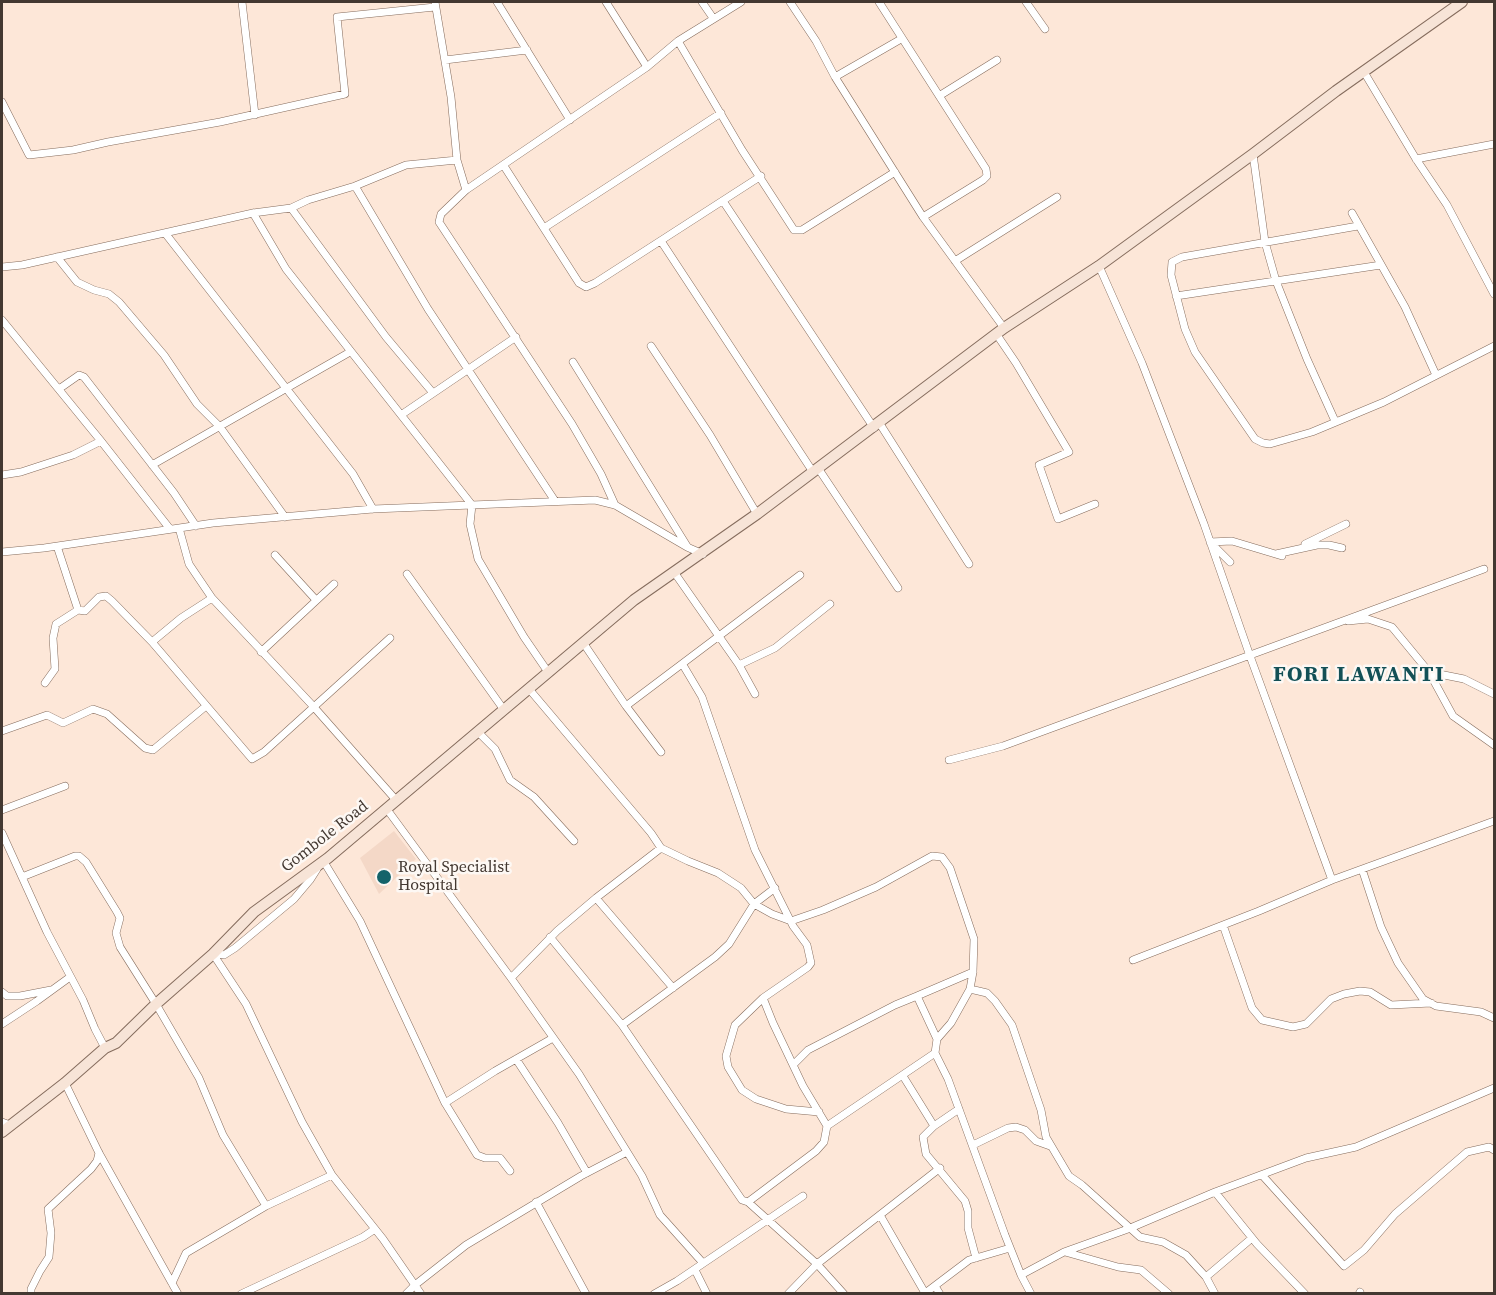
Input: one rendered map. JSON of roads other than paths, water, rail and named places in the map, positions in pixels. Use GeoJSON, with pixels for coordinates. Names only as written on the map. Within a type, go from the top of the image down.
{"type":"FeatureCollection","features":[{"type":"Feature","properties":{"kind":"street"},"geometry":{"type":"LineString","coordinates":[[242,2],[255,115]]}},
{"type":"Feature","properties":{"kind":"street"},"geometry":{"type":"LineString","coordinates":[[497,2],[570,120]]}},
{"type":"Feature","properties":{"kind":"street"},"geometry":{"type":"LineString","coordinates":[[606,2],[647,67]]}},
{"type":"Feature","properties":{"kind":"street"},"geometry":{"type":"LineString","coordinates":[[702,2],[713,18]]}},
{"type":"Feature","properties":{"kind":"street"},"geometry":{"type":"LineString","coordinates":[[615,505],[601,474],[572,424],[439,222],[441,214],[466,190],[647,67],[678,41],[741,2]]}},
{"type":"Feature","properties":{"kind":"street"},"geometry":{"type":"LineString","coordinates":[[790,2],[923,217],[955,261],[1000,332],[1069,452],[1039,465],[1058,519],[1095,504]]}},
{"type":"Feature","properties":{"kind":"street"},"geometry":{"type":"LineString","coordinates":[[879,2],[986,169],[987,176],[923,217]]}},
{"type":"Feature","properties":{"kind":"street"},"geometry":{"type":"LineString","coordinates":[[1026,2],[1045,29]]}},
{"type":"Feature","properties":{"kind":"street","name":"Gombole Road"},"geometry":{"type":"LineString","coordinates":[[4,1126],[65,1083],[105,1048],[116,1043],[214,953],[254,912],[322,863],[634,600],[703,554],[1000,332],[1099,266],[1253,154],[1451,5],[1462,2]]}},
{"type":"Feature","properties":{"kind":"street"},"geometry":{"type":"LineString","coordinates":[[2,102],[29,155],[73,150],[255,115],[345,94],[337,18],[435,4],[445,60],[457,160],[466,190]]}},
{"type":"Feature","properties":{"kind":"street"},"geometry":{"type":"LineString","coordinates":[[835,77],[901,39]]}},
{"type":"Feature","properties":{"kind":"street"},"geometry":{"type":"LineString","coordinates":[[678,41],[794,230],[802,230],[896,172]]}},
{"type":"Feature","properties":{"kind":"street"},"geometry":{"type":"LineString","coordinates":[[445,60],[527,50]]}},
{"type":"Feature","properties":{"kind":"street"},"geometry":{"type":"LineString","coordinates":[[939,96],[997,60]]}},
{"type":"Feature","properties":{"kind":"street"},"geometry":{"type":"LineString","coordinates":[[1364,72],[1447,206],[1494,294]]}},
{"type":"Feature","properties":{"kind":"street"},"geometry":{"type":"LineString","coordinates":[[544,228],[721,113]]}},
{"type":"Feature","properties":{"kind":"street"},"geometry":{"type":"LineString","coordinates":[[1416,159],[1494,144]]}},
{"type":"Feature","properties":{"kind":"street"},"geometry":{"type":"LineString","coordinates":[[1253,154],[1265,242],[1276,281],[1335,421]]}},
{"type":"Feature","properties":{"kind":"street"},"geometry":{"type":"LineString","coordinates":[[2,267],[253,213],[291,208],[308,200],[355,186],[406,165],[457,160]]}},
{"type":"Feature","properties":{"kind":"street"},"geometry":{"type":"LineString","coordinates":[[504,166],[579,283],[586,287],[761,176]]}},
{"type":"Feature","properties":{"kind":"street"},"geometry":{"type":"LineString","coordinates":[[355,186],[466,369],[555,501]]}},
{"type":"Feature","properties":{"kind":"street"},"geometry":{"type":"LineString","coordinates":[[955,261],[1057,197]]}},
{"type":"Feature","properties":{"kind":"street"},"geometry":{"type":"LineString","coordinates":[[723,201],[969,564]]}},
{"type":"Feature","properties":{"kind":"street"},"geometry":{"type":"LineString","coordinates":[[291,208],[386,337],[433,393]]}},
{"type":"Feature","properties":{"kind":"street"},"geometry":{"type":"LineString","coordinates":[[253,213],[286,269],[472,505],[470,524],[478,559],[524,637],[548,672]]}},
{"type":"Feature","properties":{"kind":"street"},"geometry":{"type":"LineString","coordinates":[[1352,213],[1405,307],[1437,375]]}},
{"type":"Feature","properties":{"kind":"street"},"geometry":{"type":"LineString","coordinates":[[1358,226],[1182,257],[1172,262],[1171,275],[1176,296],[1185,329],[1195,352],[1255,439],[1270,444],[1312,432],[1384,402],[1494,346]]}},
{"type":"Feature","properties":{"kind":"street"},"geometry":{"type":"LineString","coordinates":[[165,233],[353,474],[373,509]]}},
{"type":"Feature","properties":{"kind":"street"},"geometry":{"type":"LineString","coordinates":[[661,241],[815,470],[898,588]]}},
{"type":"Feature","properties":{"kind":"street"},"geometry":{"type":"LineString","coordinates":[[57,257],[77,282],[109,294],[118,302],[164,356],[197,404],[220,427],[285,517]]}},
{"type":"Feature","properties":{"kind":"street"},"geometry":{"type":"LineString","coordinates":[[1176,296],[1381,265]]}},
{"type":"Feature","properties":{"kind":"street"},"geometry":{"type":"LineString","coordinates":[[1099,266],[1142,363],[1210,542],[1332,880]]}},
{"type":"Feature","properties":{"kind":"street"},"geometry":{"type":"LineString","coordinates":[[2,320],[170,530]]}},
{"type":"Feature","properties":{"kind":"street"},"geometry":{"type":"LineString","coordinates":[[401,414],[516,337]]}},
{"type":"Feature","properties":{"kind":"street"},"geometry":{"type":"LineString","coordinates":[[651,346],[710,435],[757,514]]}},
{"type":"Feature","properties":{"kind":"street"},"geometry":{"type":"LineString","coordinates":[[152,465],[350,352]]}},
{"type":"Feature","properties":{"kind":"street"},"geometry":{"type":"LineString","coordinates":[[573,362],[687,547]]}},
{"type":"Feature","properties":{"kind":"street"},"geometry":{"type":"LineString","coordinates":[[58,390],[82,375],[196,526]]}},
{"type":"Feature","properties":{"kind":"street"},"geometry":{"type":"LineString","coordinates":[[2,475],[21,472],[73,455],[101,441]]}},
{"type":"Feature","properties":{"kind":"street"},"geometry":{"type":"LineString","coordinates":[[2,552],[196,526],[373,509],[595,500],[615,505],[703,554]]}},
{"type":"Feature","properties":{"kind":"street"},"geometry":{"type":"LineString","coordinates":[[1210,542],[1232,541],[1279,555],[1346,525]]}},
{"type":"Feature","properties":{"kind":"street"},"geometry":{"type":"LineString","coordinates":[[180,528],[189,564],[212,598],[313,706],[396,800]]}},
{"type":"Feature","properties":{"kind":"street"},"geometry":{"type":"LineString","coordinates":[[1210,542],[1230,562]]}},
{"type":"Feature","properties":{"kind":"street"},"geometry":{"type":"LineString","coordinates":[[1298,548],[1329,545],[1342,548]]}},
{"type":"Feature","properties":{"kind":"street"},"geometry":{"type":"LineString","coordinates":[[57,546],[78,610]]}},
{"type":"Feature","properties":{"kind":"street"},"geometry":{"type":"LineString","coordinates":[[275,555],[316,600]]}},
{"type":"Feature","properties":{"kind":"street"},"geometry":{"type":"LineString","coordinates":[[949,760],[1003,746],[1484,569]]}},
{"type":"Feature","properties":{"kind":"street"},"geometry":{"type":"LineString","coordinates":[[674,572],[739,665],[755,694]]}},
{"type":"Feature","properties":{"kind":"street"},"geometry":{"type":"LineString","coordinates":[[407,574],[504,710]]}},
{"type":"Feature","properties":{"kind":"street"},"geometry":{"type":"LineString","coordinates":[[627,706],[800,575]]}},
{"type":"Feature","properties":{"kind":"street"},"geometry":{"type":"LineString","coordinates":[[261,652],[334,584]]}},
{"type":"Feature","properties":{"kind":"street"},"geometry":{"type":"LineString","coordinates":[[45,683],[56,669],[52,638],[56,624],[78,610],[85,611],[99,597],[106,596],[152,642],[252,759],[264,752],[390,638]]}},
{"type":"Feature","properties":{"kind":"street"},"geometry":{"type":"LineString","coordinates":[[152,642],[181,618],[212,598]]}},
{"type":"Feature","properties":{"kind":"street"},"geometry":{"type":"LineString","coordinates":[[739,665],[775,648],[830,604]]}},
{"type":"Feature","properties":{"kind":"street"},"geometry":{"type":"LineString","coordinates":[[1333,623],[1368,619],[1392,627],[1429,672],[1453,716],[1494,745]]}},
{"type":"Feature","properties":{"kind":"street"},"geometry":{"type":"LineString","coordinates":[[584,644],[661,752]]}},
{"type":"Feature","properties":{"kind":"street"},"geometry":{"type":"LineString","coordinates":[[683,664],[702,697],[755,850],[791,921],[807,945],[811,963],[763,998],[735,1025],[726,1056],[729,1067],[742,1090],[756,1099],[786,1109],[819,1112]]}},
{"type":"Feature","properties":{"kind":"street"},"geometry":{"type":"LineString","coordinates":[[1429,672],[1464,679],[1494,694]]}},
{"type":"Feature","properties":{"kind":"street"},"geometry":{"type":"LineString","coordinates":[[529,689],[651,833],[661,848],[723,876],[741,888],[754,904],[791,921],[876,887],[933,856],[942,857],[950,868],[974,939],[973,972],[970,989],[951,1023],[937,1040],[935,1053],[948,1079],[1010,1248],[1031,1293]]}},
{"type":"Feature","properties":{"kind":"street"},"geometry":{"type":"LineString","coordinates":[[2,731],[47,715],[63,723],[93,710],[106,714],[145,748],[153,750],[206,706]]}},
{"type":"Feature","properties":{"kind":"street"},"geometry":{"type":"LineString","coordinates":[[478,732],[495,749],[510,780],[534,797],[574,841]]}},
{"type":"Feature","properties":{"kind":"street"},"geometry":{"type":"LineString","coordinates":[[2,810],[64,786]]}},
{"type":"Feature","properties":{"kind":"street"},"geometry":{"type":"LineString","coordinates":[[386,808],[579,1074],[642,1176],[660,1215],[703,1263]]}},
{"type":"Feature","properties":{"kind":"street"},"geometry":{"type":"LineString","coordinates":[[1133,960],[1332,880],[1494,822]]}},
{"type":"Feature","properties":{"kind":"street"},"geometry":{"type":"LineString","coordinates":[[2,833],[105,1048]]}},
{"type":"Feature","properties":{"kind":"street"},"geometry":{"type":"LineString","coordinates":[[511,978],[550,938],[596,898],[661,848]]}},
{"type":"Feature","properties":{"kind":"street"},"geometry":{"type":"LineString","coordinates":[[22,878],[75,856],[79,856],[86,862],[120,918],[117,938],[120,947],[199,1078],[223,1135],[266,1206]]}},
{"type":"Feature","properties":{"kind":"street"},"geometry":{"type":"LineString","coordinates":[[322,863],[364,930],[445,1103],[477,1155],[485,1158],[500,1158],[510,1170]]}},
{"type":"Feature","properties":{"kind":"street"},"geometry":{"type":"LineString","coordinates":[[1362,869],[1381,927],[1398,963],[1416,992],[1436,1006],[1481,1012],[1494,1018]]}},
{"type":"Feature","properties":{"kind":"street"},"geometry":{"type":"LineString","coordinates":[[622,1025],[729,944],[754,904],[775,888]]}},
{"type":"Feature","properties":{"kind":"street"},"geometry":{"type":"LineString","coordinates":[[596,898],[673,988]]}},
{"type":"Feature","properties":{"kind":"street"},"geometry":{"type":"LineString","coordinates":[[1223,925],[1251,1008],[1262,1020],[1293,1027],[1306,1024],[1331,999],[1360,991],[1371,992],[1391,1005],[1431,1003]]}},
{"type":"Feature","properties":{"kind":"street"},"geometry":{"type":"LineString","coordinates":[[550,938],[622,1025],[742,1200],[748,1202],[817,1264],[844,1293]]}},
{"type":"Feature","properties":{"kind":"street"},"geometry":{"type":"LineString","coordinates":[[214,953],[246,1004],[302,1122],[332,1174],[421,1293]]}},
{"type":"Feature","properties":{"kind":"street"},"geometry":{"type":"LineString","coordinates":[[794,1064],[808,1050],[895,1005],[973,972]]}},
{"type":"Feature","properties":{"kind":"street"},"geometry":{"type":"LineString","coordinates":[[2,1024],[70,977]]}},
{"type":"Feature","properties":{"kind":"street"},"geometry":{"type":"LineString","coordinates":[[970,989],[987,993],[1012,1025],[1038,1100],[1046,1137],[1069,1176],[1140,1237],[1163,1242],[1186,1255],[1206,1277],[1215,1293]]}},
{"type":"Feature","properties":{"kind":"street"},"geometry":{"type":"LineString","coordinates":[[2,992],[7,996],[20,996],[53,990]]}},
{"type":"Feature","properties":{"kind":"street"},"geometry":{"type":"LineString","coordinates":[[917,996],[937,1040]]}},
{"type":"Feature","properties":{"kind":"street"},"geometry":{"type":"LineString","coordinates":[[748,1202],[816,1151],[824,1142],[827,1126],[803,1086],[763,998]]}},
{"type":"Feature","properties":{"kind":"street"},"geometry":{"type":"LineString","coordinates":[[445,1103],[553,1038]]}},
{"type":"Feature","properties":{"kind":"street"},"geometry":{"type":"LineString","coordinates":[[827,1126],[935,1053]]}},
{"type":"Feature","properties":{"kind":"street"},"geometry":{"type":"LineString","coordinates":[[516,1059],[558,1123],[587,1173]]}},
{"type":"Feature","properties":{"kind":"street"},"geometry":{"type":"LineString","coordinates":[[903,1076],[934,1126]]}},
{"type":"Feature","properties":{"kind":"street"},"geometry":{"type":"LineString","coordinates":[[65,1083],[99,1153],[178,1293]]}},
{"type":"Feature","properties":{"kind":"street"},"geometry":{"type":"LineString","coordinates":[[1021,1275],[1064,1252],[1215,1192],[1306,1158],[1356,1147],[1494,1088]]}},
{"type":"Feature","properties":{"kind":"street"},"geometry":{"type":"LineString","coordinates":[[959,1109],[934,1126],[923,1137],[926,1154],[940,1168],[965,1201],[968,1211],[968,1228],[976,1258]]}},
{"type":"Feature","properties":{"kind":"street"},"geometry":{"type":"LineString","coordinates":[[973,1144],[1008,1128],[1016,1127],[1025,1130],[1036,1141],[1050,1146]]}},
{"type":"Feature","properties":{"kind":"street"},"geometry":{"type":"LineString","coordinates":[[1262,1175],[1309,1230],[1344,1266],[1364,1250],[1395,1214],[1467,1152],[1489,1147],[1494,1150]]}},
{"type":"Feature","properties":{"kind":"street"},"geometry":{"type":"LineString","coordinates":[[406,1293],[466,1245],[536,1202],[627,1152]]}},
{"type":"Feature","properties":{"kind":"street"},"geometry":{"type":"LineString","coordinates":[[31,1293],[40,1270],[49,1257],[51,1233],[48,1209],[91,1169],[99,1153]]}},
{"type":"Feature","properties":{"kind":"street"},"geometry":{"type":"LineString","coordinates":[[788,1293],[817,1264],[940,1168]]}},
{"type":"Feature","properties":{"kind":"street"},"geometry":{"type":"LineString","coordinates":[[172,1283],[186,1253],[266,1206],[332,1174]]}},
{"type":"Feature","properties":{"kind":"street"},"geometry":{"type":"LineString","coordinates":[[1215,1192],[1252,1238],[1305,1293]]}},
{"type":"Feature","properties":{"kind":"street"},"geometry":{"type":"LineString","coordinates":[[654,1293],[803,1196]]}},
{"type":"Feature","properties":{"kind":"street"},"geometry":{"type":"LineString","coordinates":[[536,1202],[586,1293]]}},
{"type":"Feature","properties":{"kind":"street"},"geometry":{"type":"LineString","coordinates":[[880,1215],[924,1293],[969,1260],[1010,1248]]}},
{"type":"Feature","properties":{"kind":"street"},"geometry":{"type":"LineString","coordinates":[[242,1293],[363,1237],[375,1229]]}},
{"type":"Feature","properties":{"kind":"street"},"geometry":{"type":"LineString","coordinates":[[1206,1277],[1252,1238]]}},
{"type":"Feature","properties":{"kind":"street"},"geometry":{"type":"LineString","coordinates":[[1064,1252],[1118,1267],[1141,1270],[1169,1293]]}},
{"type":"Feature","properties":{"kind":"street"},"geometry":{"type":"LineString","coordinates":[[694,1269],[707,1293]]}},
{"type":"Feature","properties":{"kind":"street"},"geometry":{"type":"LineString","coordinates":[[935,1286],[940,1293]]}},
{"type":"Feature","properties":{"kind":"place","name":"Royal Specialist Hospital"},"geometry":{"type":"Point","coordinates":[384,877]}},
{"type":"Feature","properties":{"kind":"district","name":"FORI LAWANTI"},"geometry":{"type":"Point","coordinates":[1359,675]}}]}
